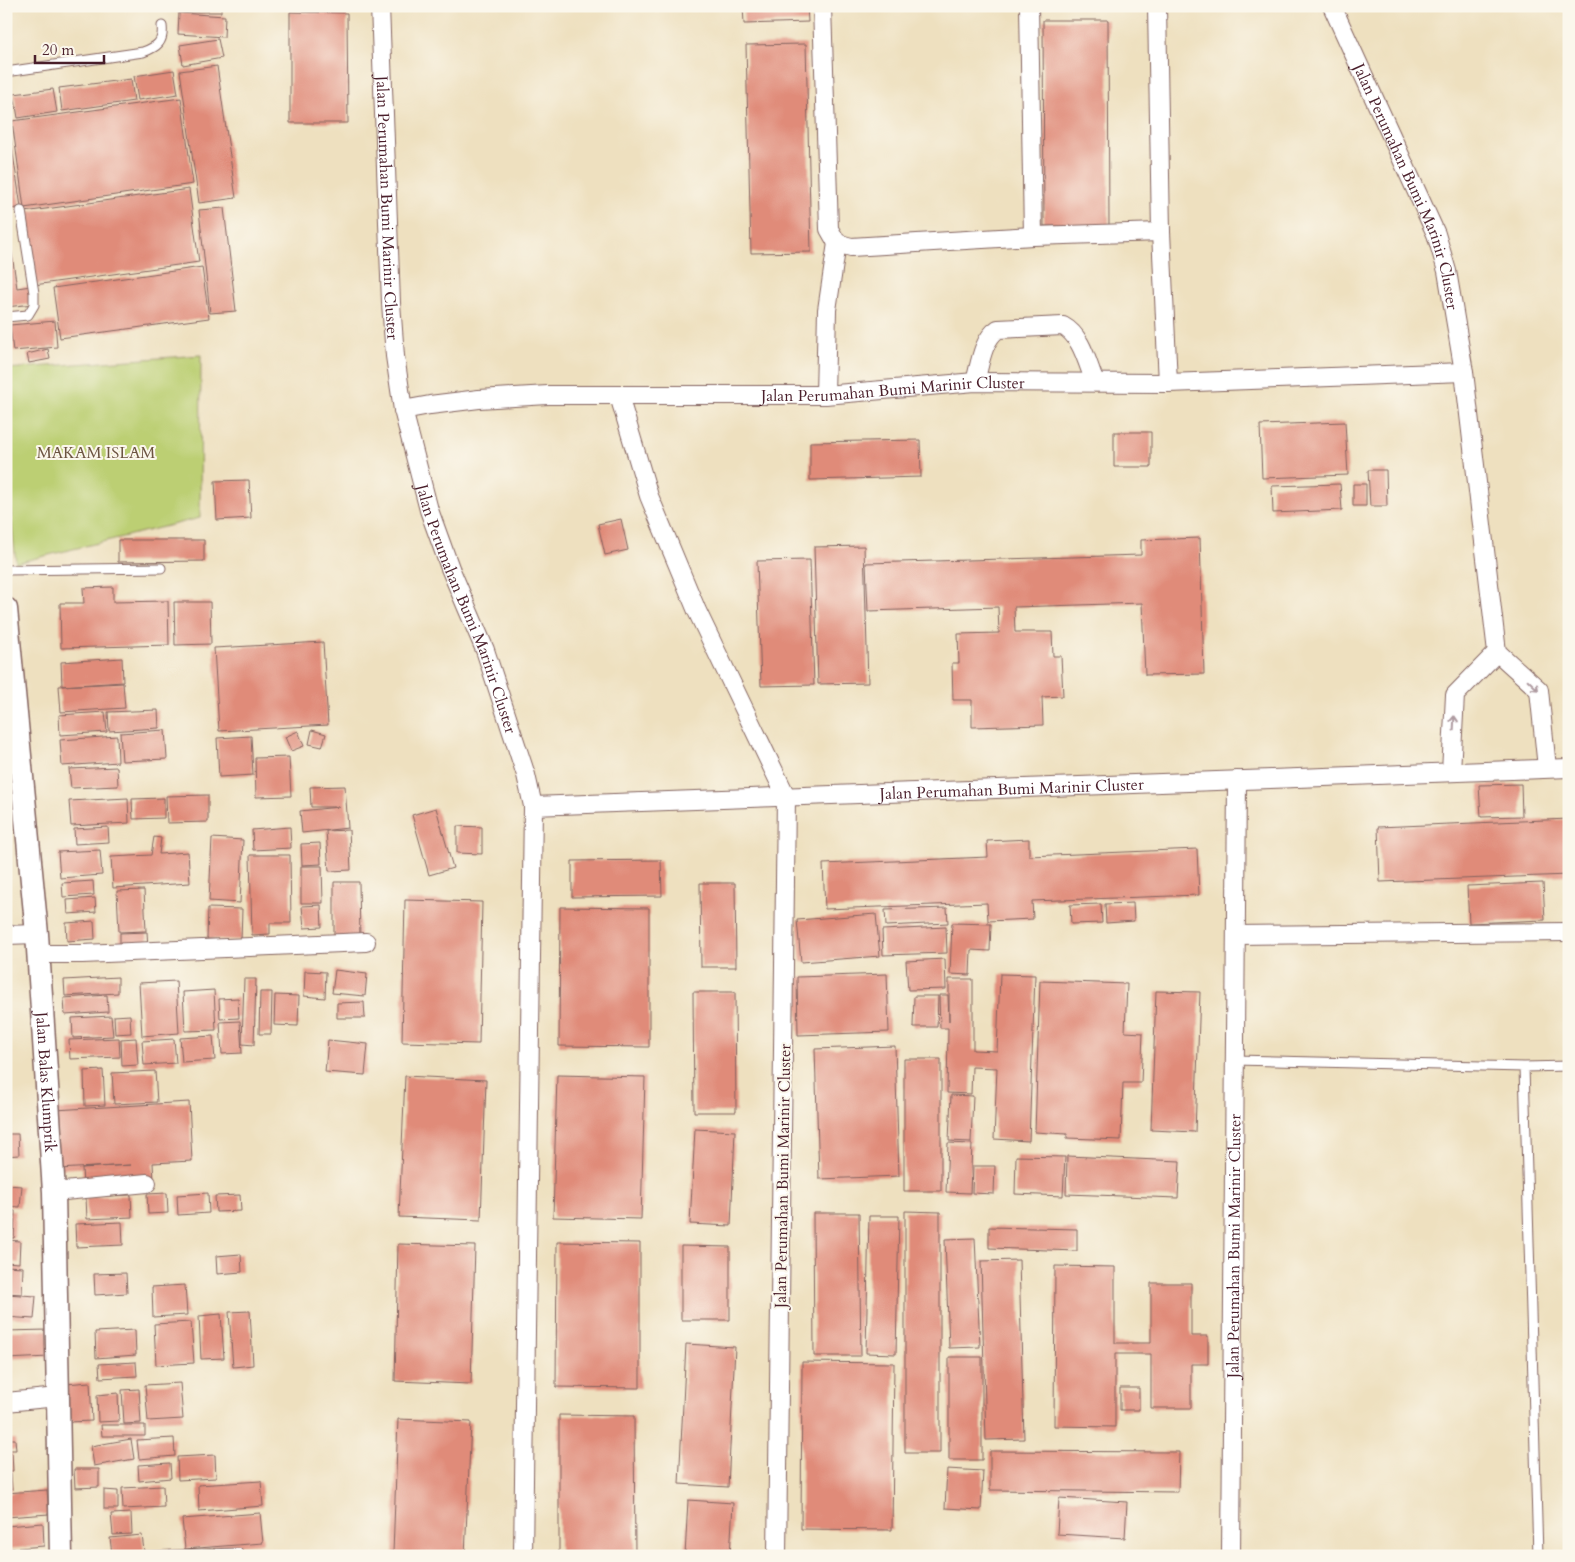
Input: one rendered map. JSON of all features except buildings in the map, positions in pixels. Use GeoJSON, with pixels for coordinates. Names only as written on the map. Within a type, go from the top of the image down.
{"type":"FeatureCollection","features":[{"type":"Feature","properties":{"kind":"street","name":"Jalan Perumahan Bumi Marinir Cluster"},"geometry":{"type":"LineString","coordinates":[[380,6],[391,303],[395,356],[403,410],[429,510],[450,568],[485,650],[526,775],[533,806],[523,1556]]}},
{"type":"Feature","properties":{"kind":"street"},"geometry":{"type":"LineString","coordinates":[[822,6],[829,229],[837,243],[827,310],[825,395]]}},
{"type":"Feature","properties":{"kind":"street"},"geometry":{"type":"LineString","coordinates":[[1029,6],[1033,236]]}},
{"type":"Feature","properties":{"kind":"street"},"geometry":{"type":"LineString","coordinates":[[1157,6],[1161,232],[1168,383]]}},
{"type":"Feature","properties":{"kind":"street","name":"Jalan Perumahan Bumi Marinir Cluster"},"geometry":{"type":"LineString","coordinates":[[1332,6],[1436,234],[1447,271],[1464,372],[1498,652]]}},
{"type":"Feature","properties":{"kind":"street"},"geometry":{"type":"LineString","coordinates":[[837,243],[851,247],[1033,236],[1161,232]]}},
{"type":"Feature","properties":{"kind":"street"},"geometry":{"type":"LineString","coordinates":[[975,382],[986,342],[991,334],[998,329],[1063,326],[1070,330],[1077,338],[1095,382]]}},
{"type":"Feature","properties":{"kind":"street","name":"Jalan Perumahan Bumi Marinir Cluster"},"geometry":{"type":"LineString","coordinates":[[403,410],[440,404],[538,395],[825,395],[975,382],[1168,383],[1464,372]]}},
{"type":"Feature","properties":{"kind":"street","name":"Jalan Perumahan Bumi Marinir Cluster"},"geometry":{"type":"LineString","coordinates":[[619,396],[652,505],[697,611],[786,796],[777,1556]]}},
{"type":"Feature","properties":{"kind":"street","name":"Jalan Balas Klumprik"},"geometry":{"type":"LineString","coordinates":[[6,609],[12,723],[37,944],[54,1192],[61,1556]]}},
{"type":"Feature","properties":{"kind":"street"},"geometry":{"type":"LineString","coordinates":[[1451,772],[1455,695],[1498,652],[1540,690],[1547,768]]}},
{"type":"Feature","properties":{"kind":"street","name":"Jalan Perumahan Bumi Marinir Cluster"},"geometry":{"type":"LineString","coordinates":[[533,806],[1569,768]]}},
{"type":"Feature","properties":{"kind":"street","name":"Jalan Perumahan Bumi Marinir Cluster"},"geometry":{"type":"LineString","coordinates":[[1231,1556],[1237,780]]}},
{"type":"Feature","properties":{"kind":"street"},"geometry":{"type":"LineString","coordinates":[[1236,935],[1569,932]]}},
{"type":"Feature","properties":{"kind":"street"},"geometry":{"type":"LineString","coordinates":[[6,935],[82,954],[366,942]]}},
{"type":"Feature","properties":{"kind":"street"},"geometry":{"type":"LineString","coordinates":[[54,1192],[147,1183]]}},
{"type":"Feature","properties":{"kind":"street"},"geometry":{"type":"LineString","coordinates":[[6,1402],[58,1397]]}},
{"type":"Feature","properties":{"kind":"lane"},"geometry":{"type":"LineString","coordinates":[[6,72],[143,52],[156,47],[163,35],[162,26]]}},
{"type":"Feature","properties":{"kind":"lane"},"geometry":{"type":"LineString","coordinates":[[6,317],[28,315],[34,305],[34,293],[21,211]]}},
{"type":"Feature","properties":{"kind":"lane"},"geometry":{"type":"LineString","coordinates":[[6,570],[161,568]]}},
{"type":"Feature","properties":{"kind":"lane"},"geometry":{"type":"LineString","coordinates":[[1235,1060],[1524,1067],[1569,1066]]}},
{"type":"Feature","properties":{"kind":"lane"},"geometry":{"type":"LineString","coordinates":[[1524,1067],[1538,1556]]}},
{"type":"Feature","properties":{"kind":"lane"},"geometry":{"type":"LineString","coordinates":[[144,1556],[238,1552]]}},
{"type":"Feature","properties":{"kind":"green space","name":"MAKAM ISLAM"},"geometry":{"type":"Polygon","coordinates":[[[201,355],[200,518],[16,563],[6,469],[6,369],[201,355]]]}}]}
